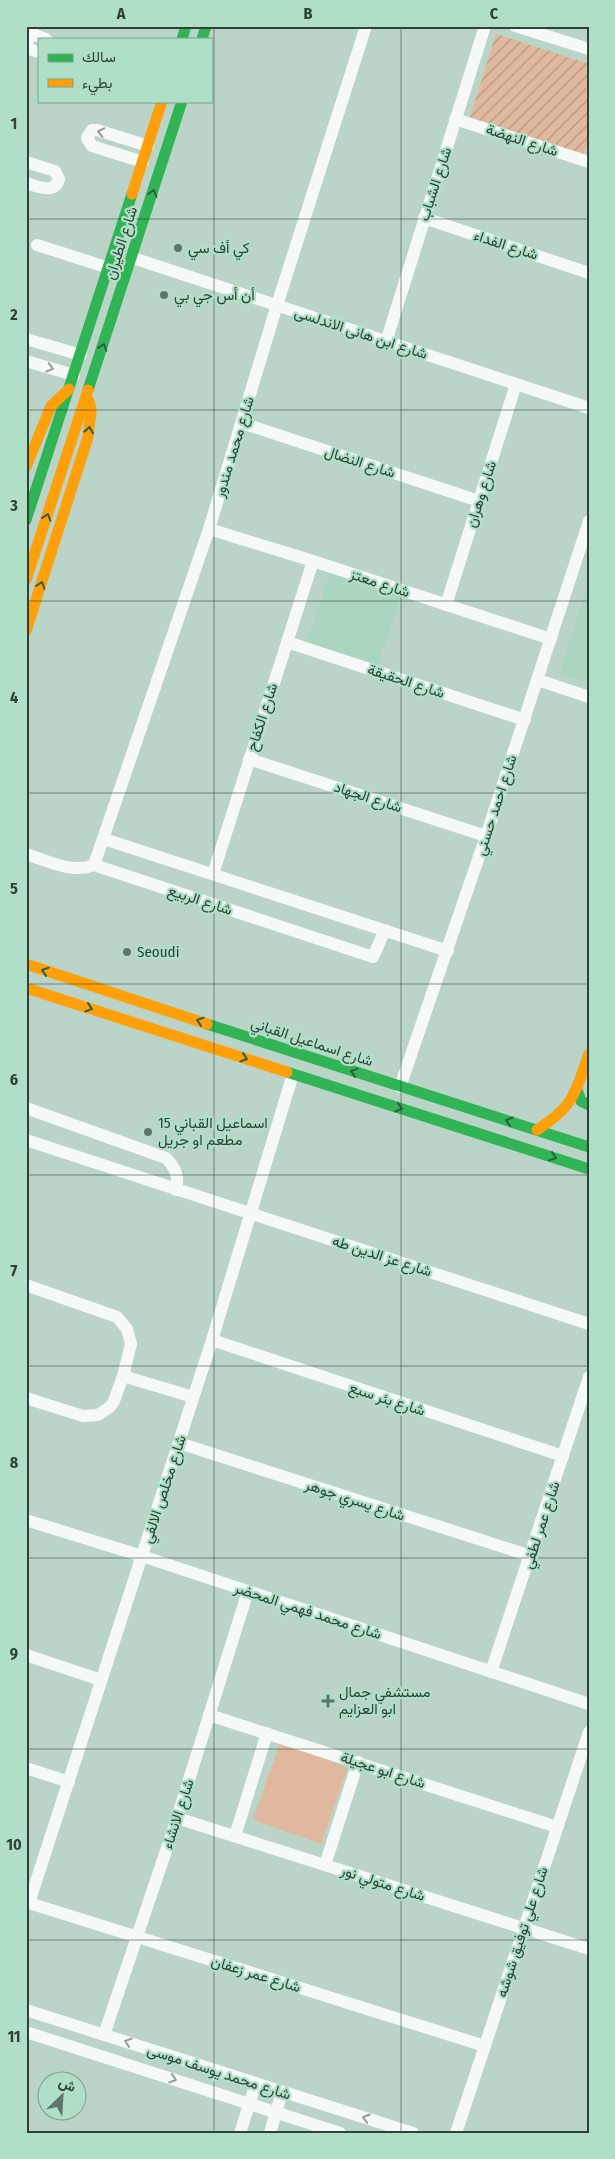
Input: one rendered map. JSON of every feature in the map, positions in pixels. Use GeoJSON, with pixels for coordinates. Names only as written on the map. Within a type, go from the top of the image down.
{"type":"FeatureCollection","features":[{"type":"Feature","properties":{"kind":"main road"},"geometry":{"type":"LineString","coordinates":[[182,38],[186,26]]}},
{"type":"Feature","properties":{"kind":"main road"},"geometry":{"type":"LineString","coordinates":[[202,38],[206,26]]}},
{"type":"Feature","properties":{"kind":"main road","name":"شارع الطيران"},"geometry":{"type":"LineString","coordinates":[[26,520],[81,356],[162,102]]}},
{"type":"Feature","properties":{"kind":"main road","name":"شارع الطيران"},"geometry":{"type":"LineString","coordinates":[[26,580],[182,102]]}},
{"type":"Feature","properties":{"kind":"main road"},"geometry":{"type":"LineString","coordinates":[[26,467],[29,450],[51,406],[70,388]]}},
{"type":"Feature","properties":{"kind":"main road"},"geometry":{"type":"LineString","coordinates":[[26,631],[88,437],[91,410],[87,393]]}},
{"type":"Feature","properties":{"kind":"main road","name":"شارع اسماعيل القباني"},"geometry":{"type":"LineString","coordinates":[[26,964],[589,1147]]}},
{"type":"Feature","properties":{"kind":"main road"},"geometry":{"type":"LineString","coordinates":[[26,988],[589,1169]]}},
{"type":"Feature","properties":{"kind":"main road"},"geometry":{"type":"LineString","coordinates":[[537,1130],[566,1110],[577,1090],[589,1054]]}},
{"type":"Feature","properties":{"kind":"main road"},"geometry":{"type":"LineString","coordinates":[[577,1090],[581,1101],[589,1105]]}},
{"type":"Feature","properties":{"kind":"street","name":"شارع محمد مندور"},"geometry":{"type":"LineString","coordinates":[[94,865],[209,529],[277,305],[366,26]]}},
{"type":"Feature","properties":{"kind":"street","name":"شارع الشباب"},"geometry":{"type":"LineString","coordinates":[[386,342],[485,26]]}},
{"type":"Feature","properties":{"kind":"street"},"geometry":{"type":"LineString","coordinates":[[515,26],[589,50]]}},
{"type":"Feature","properties":{"kind":"street"},"geometry":{"type":"LineString","coordinates":[[38,52],[26,48],[32,30],[44,38]]}},
{"type":"Feature","properties":{"kind":"street","name":"شارع النهضة"},"geometry":{"type":"LineString","coordinates":[[455,119],[589,162]]}},
{"type":"Feature","properties":{"kind":"street"},"geometry":{"type":"LineString","coordinates":[[143,162],[92,146],[88,143],[87,138],[92,130],[98,130],[148,146]]}},
{"type":"Feature","properties":{"kind":"street"},"geometry":{"type":"LineString","coordinates":[[26,162],[51,169],[58,175],[59,179],[55,187],[51,189],[26,183]]}},
{"type":"Feature","properties":{"kind":"street","name":"شارع الفداء"},"geometry":{"type":"LineString","coordinates":[[424,218],[589,272]]}},
{"type":"Feature","properties":{"kind":"street"},"geometry":{"type":"LineString","coordinates":[[37,245],[109,268]]}},
{"type":"Feature","properties":{"kind":"street","name":"شارع ابن هانى الاندلسى"},"geometry":{"type":"LineString","coordinates":[[132,258],[589,408]]}},
{"type":"Feature","properties":{"kind":"street"},"geometry":{"type":"LineString","coordinates":[[26,339],[81,356]]}},
{"type":"Feature","properties":{"kind":"street"},"geometry":{"type":"LineString","coordinates":[[26,361],[74,376]]}},
{"type":"Feature","properties":{"kind":"street","name":"شارع وهران"},"geometry":{"type":"LineString","coordinates":[[446,605],[516,384]]}},
{"type":"Feature","properties":{"kind":"street","name":"شارع النضال"},"geometry":{"type":"LineString","coordinates":[[242,422],[479,501]]}},
{"type":"Feature","properties":{"kind":"street","name":"شارع احمد حسني"},"geometry":{"type":"LineString","coordinates":[[400,1087],[448,951],[589,521]]}},
{"type":"Feature","properties":{"kind":"street","name":"شارع معتز"},"geometry":{"type":"LineString","coordinates":[[209,529],[551,638]]}},
{"type":"Feature","properties":{"kind":"street","name":"شارع الكفاح"},"geometry":{"type":"LineString","coordinates":[[213,874],[313,561]]}},
{"type":"Feature","properties":{"kind":"street","name":"شارع الحقيقة"},"geometry":{"type":"LineString","coordinates":[[288,642],[525,720]]}},
{"type":"Feature","properties":{"kind":"street"},"geometry":{"type":"LineString","coordinates":[[538,680],[589,697]]}},
{"type":"Feature","properties":{"kind":"street","name":"شارع الجهاد"},"geometry":{"type":"LineString","coordinates":[[249,759],[486,836]]}},
{"type":"Feature","properties":{"kind":"street","name":"شارع الربيع"},"geometry":{"type":"LineString","coordinates":[[104,839],[448,951]]}},
{"type":"Feature","properties":{"kind":"street","name":"شارع الربيع"},"geometry":{"type":"LineString","coordinates":[[26,854],[73,868],[87,868],[94,865],[373,957],[385,930]]}},
{"type":"Feature","properties":{"kind":"street","name":"شارع مخلص الالفي"},"geometry":{"type":"LineString","coordinates":[[28,1902],[69,1782],[212,1340],[293,1074]]}},
{"type":"Feature","properties":{"kind":"street"},"geometry":{"type":"LineString","coordinates":[[26,1108],[166,1158],[175,1169],[177,1175],[176,1190]]}},
{"type":"Feature","properties":{"kind":"street","name":"شارع عز الدين طه"},"geometry":{"type":"LineString","coordinates":[[26,1140],[589,1324]]}},
{"type":"Feature","properties":{"kind":"street"},"geometry":{"type":"LineString","coordinates":[[26,1285],[110,1313],[122,1322],[130,1336],[131,1344],[114,1401],[105,1412],[98,1415],[83,1416],[26,1398]]}},
{"type":"Feature","properties":{"kind":"street","name":"شارع بئر سبع"},"geometry":{"type":"LineString","coordinates":[[212,1340],[563,1456]]}},
{"type":"Feature","properties":{"kind":"street"},"geometry":{"type":"LineString","coordinates":[[123,1376],[193,1397]]}},
{"type":"Feature","properties":{"kind":"street","name":"شارع عمر لطفي"},"geometry":{"type":"LineString","coordinates":[[491,1672],[589,1377]]}},
{"type":"Feature","properties":{"kind":"street","name":"شارع يسري جوهر"},"geometry":{"type":"LineString","coordinates":[[179,1443],[531,1556]]}},
{"type":"Feature","properties":{"kind":"street","name":"شارع محمد فهمي المحضر"},"geometry":{"type":"LineString","coordinates":[[26,1520],[142,1556],[589,1704]]}},
{"type":"Feature","properties":{"kind":"street","name":"شارع الانشاء"},"geometry":{"type":"LineString","coordinates":[[104,2035],[177,1818],[248,1591]]}},
{"type":"Feature","properties":{"kind":"street"},"geometry":{"type":"LineString","coordinates":[[26,1655],[101,1680]]}},
{"type":"Feature","properties":{"kind":"street","name":"شارع ابو عجيلة"},"geometry":{"type":"LineString","coordinates":[[209,1715],[267,1732],[557,1827]]}},
{"type":"Feature","properties":{"kind":"street"},"geometry":{"type":"LineString","coordinates":[[235,1836],[267,1732]]}},
{"type":"Feature","properties":{"kind":"street","name":"شارع علي توفيق شوشه"},"geometry":{"type":"LineString","coordinates":[[456,2133],[589,1732]]}},
{"type":"Feature","properties":{"kind":"street"},"geometry":{"type":"LineString","coordinates":[[325,1865],[358,1762]]}},
{"type":"Feature","properties":{"kind":"street"},"geometry":{"type":"LineString","coordinates":[[26,1768],[69,1782]]}},
{"type":"Feature","properties":{"kind":"street","name":"شارع متولي نور"},"geometry":{"type":"LineString","coordinates":[[177,1818],[589,1949]]}},
{"type":"Feature","properties":{"kind":"street","name":"شارع عمر زعفان"},"geometry":{"type":"LineString","coordinates":[[28,1902],[485,2046]]}},
{"type":"Feature","properties":{"kind":"street","name":"شارع محمد يوسف موسى"},"geometry":{"type":"LineString","coordinates":[[26,2010],[413,2133]]}},
{"type":"Feature","properties":{"kind":"street","name":"شارع محمد يوسف موسى"},"geometry":{"type":"LineString","coordinates":[[26,2032],[340,2133]]}},
{"type":"Feature","properties":{"kind":"street"},"geometry":{"type":"LineString","coordinates":[[240,2133],[256,2083]]}},
{"type":"Feature","properties":{"kind":"street"},"geometry":{"type":"LineString","coordinates":[[270,2133],[282,2092]]}},
{"type":"Feature","properties":{"kind":"shaded area"},"geometry":{"type":"Polygon","coordinates":[[[496,34],[589,64],[589,139],[583,156],[469,120],[496,34]]]}},
{"type":"Feature","properties":{"kind":"shaded area"},"geometry":{"type":"Polygon","coordinates":[[[331,571],[402,595],[377,667],[306,643],[331,571]]]}},
{"type":"Feature","properties":{"kind":"shaded area"},"geometry":{"type":"Polygon","coordinates":[[[589,581],[589,683],[559,674],[589,581]]]}},
{"type":"Feature","properties":{"kind":"shaded area"},"geometry":{"type":"Polygon","coordinates":[[[280,1743],[348,1767],[321,1844],[253,1820],[280,1743]]]}},
{"type":"Feature","properties":{"kind":"traffic: fast"},"geometry":{"type":"LineString","coordinates":[[182,38],[186,26]]}},
{"type":"Feature","properties":{"kind":"traffic: fast"},"geometry":{"type":"LineString","coordinates":[[202,38],[206,26]]}},
{"type":"Feature","properties":{"kind":"traffic: fast"},"geometry":{"type":"LineString","coordinates":[[88,390],[182,102]]}},
{"type":"Feature","properties":{"kind":"traffic: fast"},"geometry":{"type":"LineString","coordinates":[[26,520],[132,194]]}},
{"type":"Feature","properties":{"kind":"traffic: fast"},"geometry":{"type":"LineString","coordinates":[[207,1024],[589,1147]]}},
{"type":"Feature","properties":{"kind":"traffic: fast"},"geometry":{"type":"LineString","coordinates":[[287,1072],[589,1169]]}},
{"type":"Feature","properties":{"kind":"traffic: fast"},"geometry":{"type":"LineString","coordinates":[[577,1090],[581,1101],[589,1105]]}},
{"type":"Feature","properties":{"kind":"traffic: slow"},"geometry":{"type":"LineString","coordinates":[[132,194],[162,102]]}},
{"type":"Feature","properties":{"kind":"traffic: slow"},"geometry":{"type":"LineString","coordinates":[[26,467],[51,406],[69,389]]}},
{"type":"Feature","properties":{"kind":"traffic: slow"},"geometry":{"type":"LineString","coordinates":[[26,580],[88,390]]}},
{"type":"Feature","properties":{"kind":"traffic: slow"},"geometry":{"type":"LineString","coordinates":[[26,631],[88,437],[91,410],[89,401]]}},
{"type":"Feature","properties":{"kind":"traffic: slow"},"geometry":{"type":"LineString","coordinates":[[26,964],[207,1024]]}},
{"type":"Feature","properties":{"kind":"traffic: slow"},"geometry":{"type":"LineString","coordinates":[[26,988],[287,1072]]}},
{"type":"Feature","properties":{"kind":"traffic: slow"},"geometry":{"type":"LineString","coordinates":[[537,1130],[559,1113],[572,1098],[589,1054]]}},
{"type":"Feature","properties":{"kind":"place","name":"كي أف سي"},"geometry":{"type":"Point","coordinates":[178,248]}},
{"type":"Feature","properties":{"kind":"place","name":"أن أس جي بي"},"geometry":{"type":"Point","coordinates":[164,295]}},
{"type":"Feature","properties":{"kind":"place","name":"Seoudi"},"geometry":{"type":"Point","coordinates":[127,952]}},
{"type":"Feature","properties":{"kind":"place","name":"15 اسماعيل القباني مطعم او جريل"},"geometry":{"type":"Point","coordinates":[148,1132]}},
{"type":"Feature","properties":{"kind":"place","name":"مستشفي جمال ابو العزايم"},"geometry":{"type":"Point","coordinates":[328,1701]}}]}
